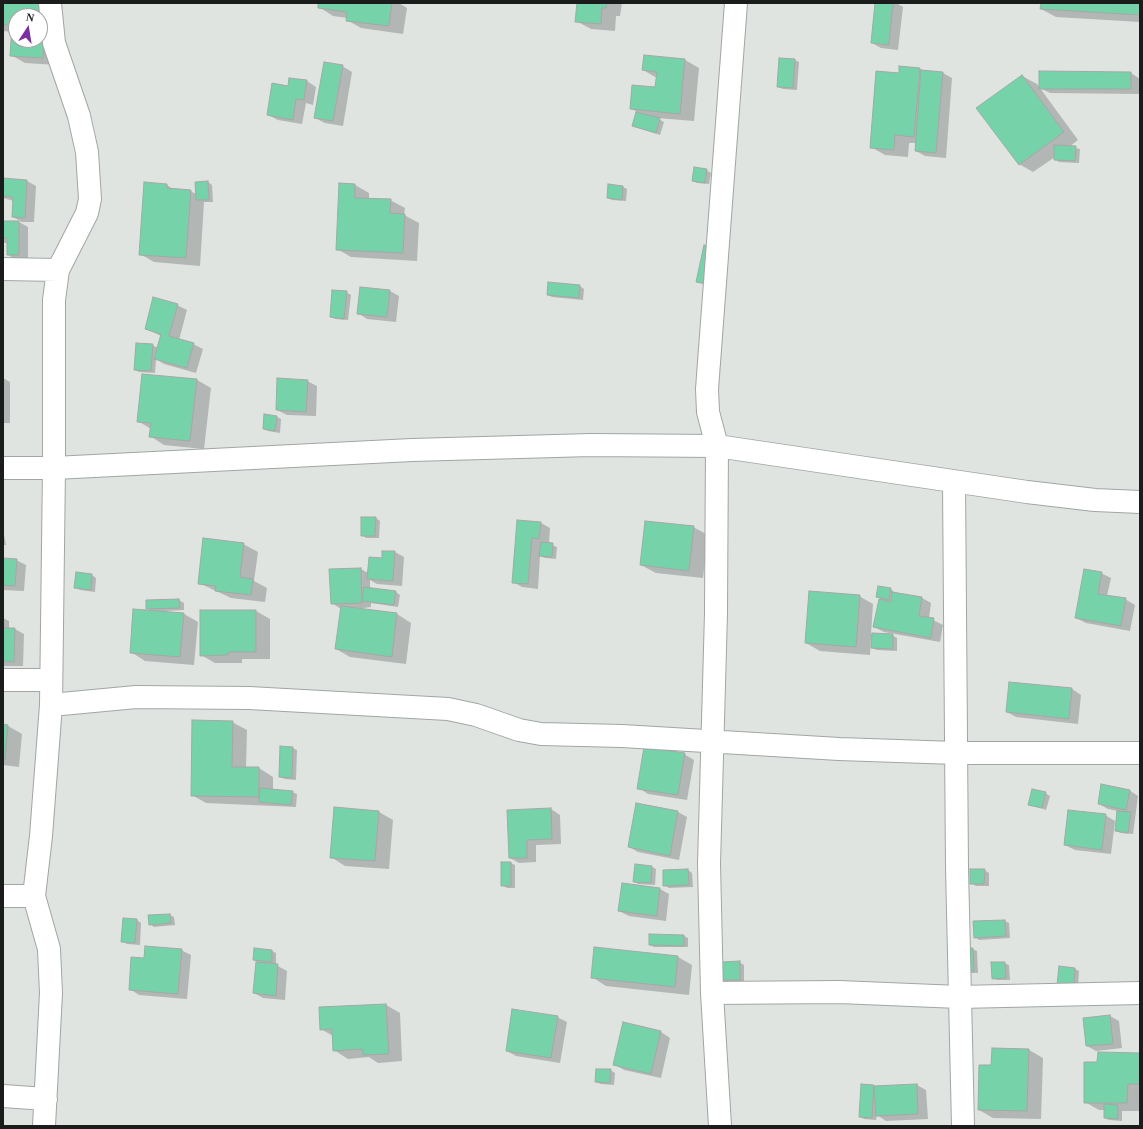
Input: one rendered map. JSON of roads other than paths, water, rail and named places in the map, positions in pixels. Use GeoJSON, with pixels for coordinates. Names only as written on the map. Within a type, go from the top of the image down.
{"type":"FeatureCollection","features":[{"type":"Feature","properties":{"kind":"street"},"geometry":{"type":"LineString","coordinates":[[44,1126],[51,993],[49,949],[34,896],[51,705],[54,468],[54,300],[58,270],[87,213],[90,199],[87,152],[79,116],[54,43],[50,3]]}},
{"type":"Feature","properties":{"kind":"street"},"geometry":{"type":"LineString","coordinates":[[720,1126],[712,993],[709,864],[716,614],[717,446],[708,412],[706,388],[736,3]]}},
{"type":"Feature","properties":{"kind":"street"},"geometry":{"type":"LineString","coordinates":[[3,269],[58,270]]}},
{"type":"Feature","properties":{"kind":"street"},"geometry":{"type":"LineString","coordinates":[[3,468],[54,468],[412,450],[591,445],[717,446],[954,482],[1095,500],[1140,502]]}},
{"type":"Feature","properties":{"kind":"street"},"geometry":{"type":"LineString","coordinates":[[954,482],[959,997],[963,1126]]}},
{"type":"Feature","properties":{"kind":"street"},"geometry":{"type":"LineString","coordinates":[[3,680],[51,680]]}},
{"type":"Feature","properties":{"kind":"street"},"geometry":{"type":"LineString","coordinates":[[51,705],[136,697],[249,698],[448,709],[476,715],[520,730],[541,734],[622,736],[713,743],[956,753],[1140,753]]}},
{"type":"Feature","properties":{"kind":"street"},"geometry":{"type":"LineString","coordinates":[[3,896],[34,896]]}},
{"type":"Feature","properties":{"kind":"street"},"geometry":{"type":"LineString","coordinates":[[712,993],[839,992],[959,997],[1140,994]]}},
{"type":"Feature","properties":{"kind":"street"},"geometry":{"type":"LineString","coordinates":[[3,1096],[46,1099]]}}]}
